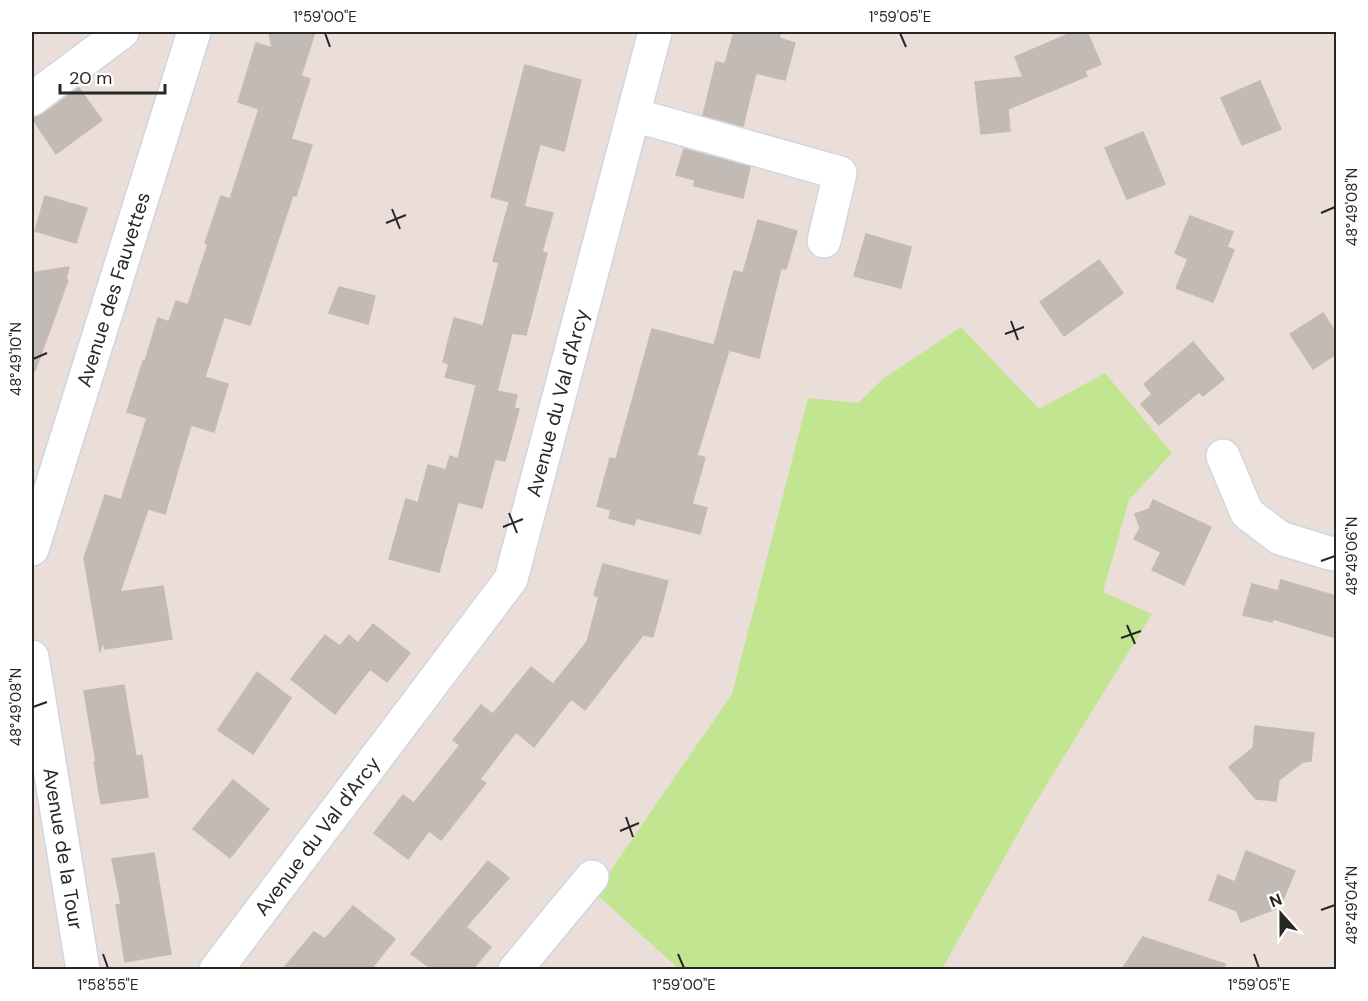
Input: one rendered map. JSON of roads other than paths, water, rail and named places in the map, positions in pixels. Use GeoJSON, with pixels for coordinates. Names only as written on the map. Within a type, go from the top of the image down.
{"type":"FeatureCollection","features":[{"type":"Feature","properties":{"kind":"street"},"geometry":{"type":"LineString","coordinates":[[32,99],[122,32]]}},
{"type":"Feature","properties":{"kind":"street","name":"Avenue des Fauvettes"},"geometry":{"type":"LineString","coordinates":[[32,549],[194,32]]}},
{"type":"Feature","properties":{"kind":"street","name":"Avenue du Val d'Arcy"},"geometry":{"type":"LineString","coordinates":[[216,969],[511,579],[656,32]]}},
{"type":"Feature","properties":{"kind":"street"},"geometry":{"type":"LineString","coordinates":[[634,115],[840,173],[824,241]]}},
{"type":"Feature","properties":{"kind":"street"},"geometry":{"type":"LineString","coordinates":[[1223,456],[1248,513],[1280,538],[1329,554],[1336,554]]}},
{"type":"Feature","properties":{"kind":"street","name":"Avenue de la Tour"},"geometry":{"type":"LineString","coordinates":[[32,657],[83,969]]}},
{"type":"Feature","properties":{"kind":"street"},"geometry":{"type":"LineString","coordinates":[[515,969],[592,877]]}}]}
